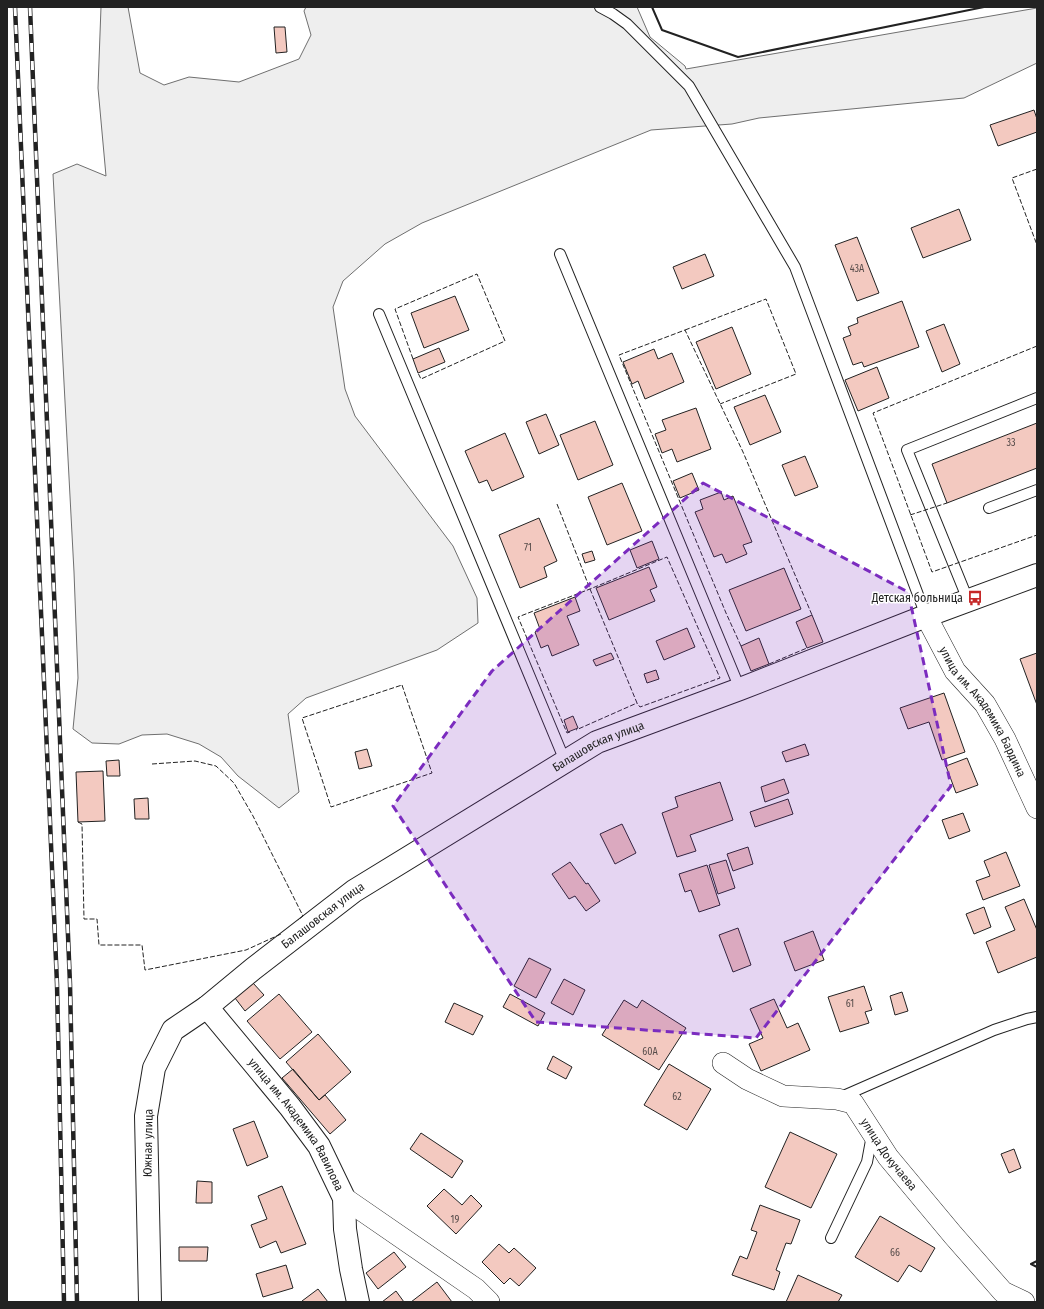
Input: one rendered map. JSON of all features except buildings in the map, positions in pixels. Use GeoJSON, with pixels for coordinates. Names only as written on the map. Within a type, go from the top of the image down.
{"type":"FeatureCollection","features":[{"type":"Feature","properties":{"kind":"street","name":"Балашовская улица"},"geometry":{"type":"LineString","coordinates":[[207,1007],[253,969],[354,891],[597,742],[1037,575]]}},
{"type":"Feature","properties":{"kind":"street","name":"улица им. Академика Бардина"},"geometry":{"type":"LineString","coordinates":[[926,616],[955,671],[985,704],[1005,739],[1037,808]]}},
{"type":"Feature","properties":{"kind":"street","name":"улица им. Академика Вавилова"},"geometry":{"type":"LineString","coordinates":[[207,1007],[290,1107],[319,1146],[344,1198],[476,1289],[490,1302]]}},
{"type":"Feature","properties":{"kind":"street","name":"Южная улица"},"geometry":{"type":"LineString","coordinates":[[150,1302],[146,1116],[154,1068],[173,1030],[207,1007]]}},
{"type":"Feature","properties":{"kind":"street","name":"улица Докучаева"},"geometry":{"type":"LineString","coordinates":[[723,1063],[747,1079],[783,1096],[837,1099],[853,1103],[888,1157],[953,1235],[1003,1292],[1024,1302]]}},
{"type":"Feature","properties":{"kind":"street"},"geometry":{"type":"LineString","coordinates":[[344,1198],[345,1229],[358,1302]]}},
{"type":"Feature","properties":{"kind":"lane"},"geometry":{"type":"LineString","coordinates":[[600,7],[627,24],[689,86],[795,266],[926,616]]}},
{"type":"Feature","properties":{"kind":"lane"},"geometry":{"type":"LineString","coordinates":[[560,254],[740,689]]}},
{"type":"Feature","properties":{"kind":"lane"},"geometry":{"type":"LineString","coordinates":[[379,314],[565,761]]}},
{"type":"Feature","properties":{"kind":"lane"},"geometry":{"type":"LineString","coordinates":[[968,600],[907,450],[1037,398]]}},
{"type":"Feature","properties":{"kind":"lane"},"geometry":{"type":"LineString","coordinates":[[989,508],[1037,490]]}},
{"type":"Feature","properties":{"kind":"lane"},"geometry":{"type":"LineString","coordinates":[[837,1099],[994,1030],[1027,1018],[1037,1017]]}},
{"type":"Feature","properties":{"kind":"lane"},"geometry":{"type":"LineString","coordinates":[[831,1238],[867,1162],[872,1133]]}},
{"type":"Feature","properties":{"kind":"highlighted area"},"geometry":{"type":"Polygon","coordinates":[[[703,483],[908,592],[951,786],[756,1038],[536,1022],[393,806],[492,671],[703,483]]]}},
{"type":"Feature","properties":{"kind":"shaded area"},"geometry":{"type":"Polygon","coordinates":[[[101,7],[128,7],[140,73],[164,85],[189,77],[239,82],[299,59],[311,35],[304,11],[306,7],[637,7],[650,37],[685,66],[686,69],[1037,8],[1037,63],[964,98],[759,118],[732,124],[651,130],[422,223],[385,244],[343,281],[333,307],[345,389],[355,416],[453,546],[477,598],[478,623],[437,650],[306,698],[288,714],[299,792],[279,808],[238,776],[221,757],[199,744],[167,734],[142,735],[119,744],[92,743],[73,729],[78,678],[74,572],[53,174],[77,164],[106,176],[98,88],[101,7]]]}},
{"type":"Feature","properties":{"kind":"railway"},"geometry":{"type":"LineString","coordinates":[[15,7],[57,984],[64,1302]]}},
{"type":"Feature","properties":{"kind":"railway"},"geometry":{"type":"LineString","coordinates":[[30,7],[70,984],[77,1302]]}},
{"type":"Feature","properties":{"kind":"fence"},"geometry":{"type":"LineString","coordinates":[[1037,169],[1012,178],[1037,245]]}},
{"type":"Feature","properties":{"kind":"fence"},"geometry":{"type":"LineString","coordinates":[[413,359],[395,309],[477,274],[505,341],[421,379],[418,373]]}},
{"type":"Feature","properties":{"kind":"fence"},"geometry":{"type":"LineString","coordinates":[[685,330],[766,299],[796,374],[720,404]]}},
{"type":"Feature","properties":{"kind":"fence"},"geometry":{"type":"LineString","coordinates":[[741,646],[619,355],[685,330],[743,452],[812,615]]}},
{"type":"Feature","properties":{"kind":"fence"},"geometry":{"type":"LineString","coordinates":[[1037,346],[873,413],[932,572],[1037,535]]}},
{"type":"Feature","properties":{"kind":"fence"},"geometry":{"type":"LineString","coordinates":[[910,515],[947,503]]}},
{"type":"Feature","properties":{"kind":"fence"},"geometry":{"type":"LineString","coordinates":[[557,504],[637,703],[576,730]]}},
{"type":"Feature","properties":{"kind":"fence"},"geometry":{"type":"LineString","coordinates":[[570,732],[567,733],[518,617],[667,557],[720,678],[640,707],[637,703]]}},
{"type":"Feature","properties":{"kind":"fence"},"geometry":{"type":"LineString","coordinates":[[769,664],[807,648]]}},
{"type":"Feature","properties":{"kind":"fence"},"geometry":{"type":"LineString","coordinates":[[402,685],[432,773],[331,807],[302,718],[402,685]]}},
{"type":"Feature","properties":{"kind":"fence"},"geometry":{"type":"LineString","coordinates":[[152,764],[195,761],[216,766],[234,783],[253,816],[303,916],[298,920]]}},
{"type":"Feature","properties":{"kind":"fence"},"geometry":{"type":"LineString","coordinates":[[78,822],[82,824],[84,919],[97,919],[99,945],[142,945],[145,970],[246,950],[281,934]]}},
{"type":"Feature","properties":{"kind":"wall"},"geometry":{"type":"LineString","coordinates":[[652,7],[662,30],[738,57],[984,7]]}},
{"type":"Feature","properties":{"kind":"wall"},"geometry":{"type":"LineString","coordinates":[[1031,1264],[1037,1261]]}},
{"type":"Feature","properties":{"kind":"wall"},"geometry":{"type":"LineString","coordinates":[[1031,1264],[1037,1267]]}},
{"type":"Feature","properties":{"kind":"place","name":"Детская больница"},"geometry":{"type":"Point","coordinates":[975,598]}}]}
